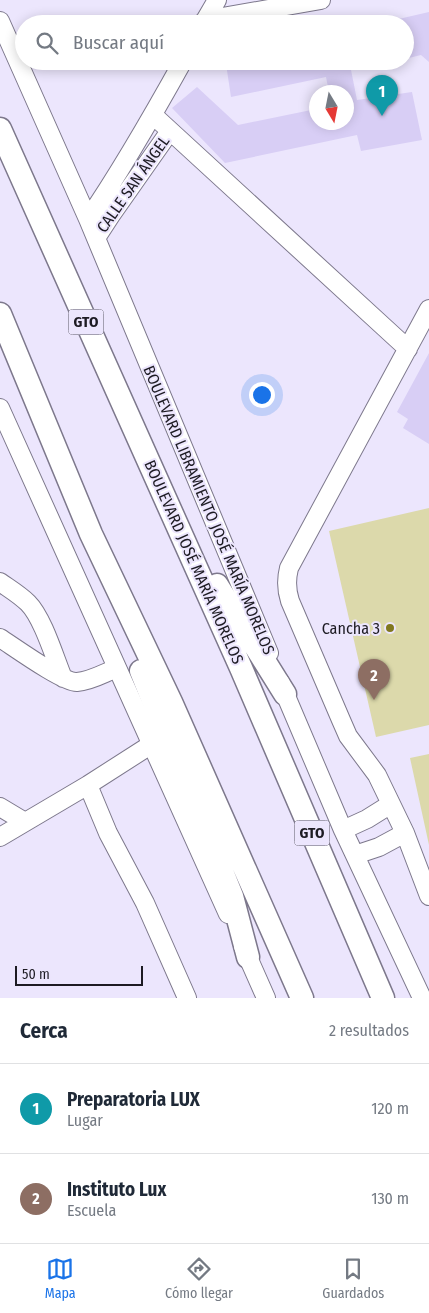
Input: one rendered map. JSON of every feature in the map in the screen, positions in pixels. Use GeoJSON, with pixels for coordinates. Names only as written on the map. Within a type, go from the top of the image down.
{"type":"FeatureCollection","features":[{"type":"Feature","properties":{"kind":"main road","name":"BOULEVARD JOSÉ MARÍA MORELOS"},"geometry":{"type":"LineString","coordinates":[[0,129],[241,668],[383,998]]}},
{"type":"Feature","properties":{"kind":"main road"},"geometry":{"type":"LineString","coordinates":[[0,314],[91,534],[171,702],[302,998]]}},
{"type":"Feature","properties":{"kind":"main road"},"geometry":{"type":"LineString","coordinates":[[172,514],[285,694]]}},
{"type":"Feature","properties":{"kind":"main road"},"geometry":{"type":"LineString","coordinates":[[91,534],[119,618],[232,896],[248,957]]}},
{"type":"Feature","properties":{"kind":"street"},"geometry":{"type":"LineString","coordinates":[[208,15],[217,0]]}},
{"type":"Feature","properties":{"kind":"street"},"geometry":{"type":"LineString","coordinates":[[241,15],[321,0]]}},
{"type":"Feature","properties":{"kind":"street","name":"BOULEVARD LIBRAMIENTO JOSÉ MARÍA MORELOS"},"geometry":{"type":"LineString","coordinates":[[0,21],[15,55]]}},
{"type":"Feature","properties":{"kind":"street","name":"BOULEVARD LIBRAMIENTO JOSÉ MARÍA MORELOS"},"geometry":{"type":"LineString","coordinates":[[22,70],[88,218],[343,830],[422,998]]}},
{"type":"Feature","properties":{"kind":"street","name":"CALLE SAN ÁNGEL"},"geometry":{"type":"LineString","coordinates":[[88,218],[103,198],[178,70]]}},
{"type":"Feature","properties":{"kind":"street"},"geometry":{"type":"LineString","coordinates":[[153,115],[408,349]]}},
{"type":"Feature","properties":{"kind":"street","name":"CALLE SAN ÁNGEL"},"geometry":{"type":"LineString","coordinates":[[96,238],[170,131]]}},
{"type":"Feature","properties":{"kind":"street"},"geometry":{"type":"LineString","coordinates":[[429,308],[289,568],[286,582],[290,600],[348,736],[377,775],[405,833],[429,896]]}},
{"type":"Feature","properties":{"kind":"street"},"geometry":{"type":"LineString","coordinates":[[0,408],[266,998]]}},
{"type":"Feature","properties":{"kind":"street"},"geometry":{"type":"LineString","coordinates":[[0,442],[20,453]]}},
{"type":"Feature","properties":{"kind":"street"},"geometry":{"type":"LineString","coordinates":[[0,582],[30,605],[45,631],[63,678]]}},
{"type":"Feature","properties":{"kind":"street"},"geometry":{"type":"LineString","coordinates":[[0,638],[63,678],[75,682],[88,680],[117,668]]}},
{"type":"Feature","properties":{"kind":"street"},"geometry":{"type":"LineString","coordinates":[[0,837],[88,785],[152,744]]}},
{"type":"Feature","properties":{"kind":"street"},"geometry":{"type":"LineString","coordinates":[[88,785],[108,833],[145,903],[186,997]]}},
{"type":"Feature","properties":{"kind":"street"},"geometry":{"type":"LineString","coordinates":[[343,830],[367,819],[391,804]]}},
{"type":"Feature","properties":{"kind":"street"},"geometry":{"type":"LineString","coordinates":[[0,807],[26,822]]}},
{"type":"Feature","properties":{"kind":"street"},"geometry":{"type":"LineString","coordinates":[[355,856],[405,833]]}},
{"type":"Feature","properties":{"kind":"shaded area","name":"Cancha 3"},"geometry":{"type":"Polygon","coordinates":[[[429,508],[429,725],[376,737],[329,531],[429,508]]]}},
{"type":"Feature","properties":{"kind":"shaded area"},"geometry":{"type":"Polygon","coordinates":[[[429,754],[429,845],[410,758],[429,754]]]}},
{"type":"Feature","properties":{"kind":"building"},"geometry":{"type":"Polygon","coordinates":[[[429,12],[429,62],[421,55],[414,57],[414,15],[429,12]]]}},
{"type":"Feature","properties":{"kind":"building"},"geometry":{"type":"Polygon","coordinates":[[[227,70],[351,70],[354,85],[328,85],[326,77],[231,97],[227,70]]]}},
{"type":"Feature","properties":{"kind":"building"},"geometry":{"type":"Polygon","coordinates":[[[354,85],[357,100],[412,92],[422,140],[361,151],[357,135],[225,163],[172,108],[197,87],[238,125],[309,110],[309,130],[354,130],[354,85]]]}},
{"type":"Feature","properties":{"kind":"building"},"geometry":{"type":"Polygon","coordinates":[[[429,353],[429,444],[403,428],[408,419],[397,412],[429,353]]]}},
{"type":"Feature","properties":{"kind":"place","name":"Preparatoria LUX"},"geometry":{"type":"Point","coordinates":[382,116]}},
{"type":"Feature","properties":{"kind":"place","name":"Cancha 3"},"geometry":{"type":"Point","coordinates":[390,628]}},
{"type":"Feature","properties":{"kind":"place","name":"Instituto Lux"},"geometry":{"type":"Point","coordinates":[374,700]}}]}
